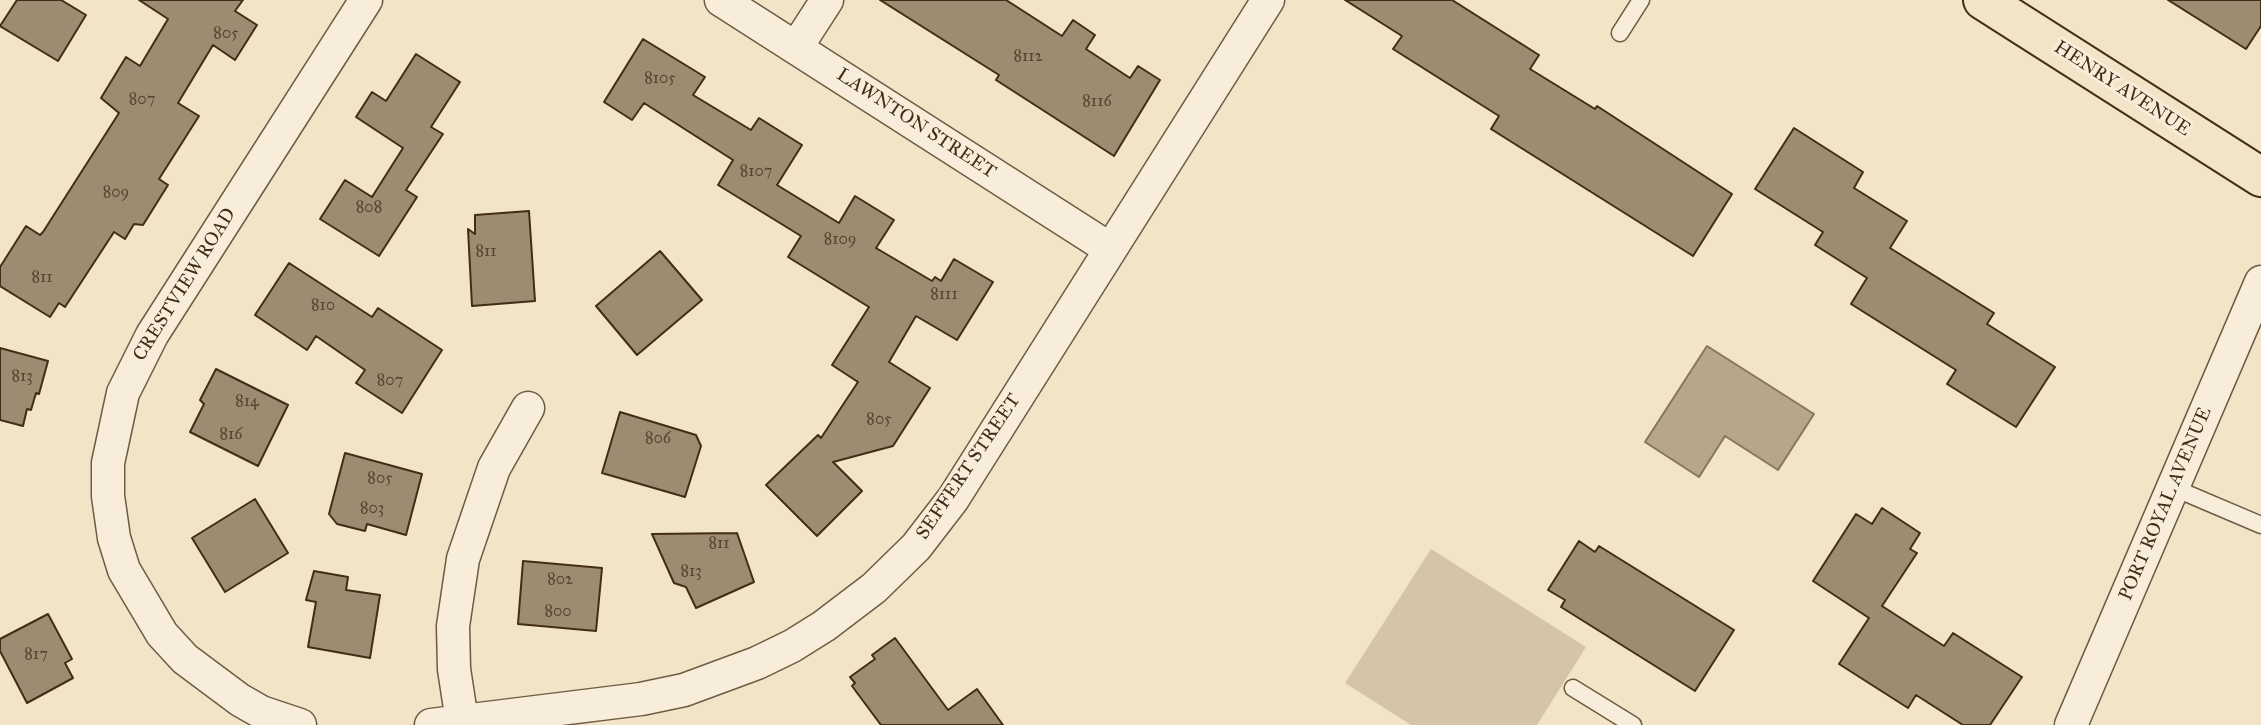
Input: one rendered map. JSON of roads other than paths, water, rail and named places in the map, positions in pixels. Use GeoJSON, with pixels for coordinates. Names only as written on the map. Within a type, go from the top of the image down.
{"type":"FeatureCollection","features":[{"type":"Feature","properties":{"kind":"main road","name":"HENRY AVENUE"},"geometry":{"type":"LineString","coordinates":[[1983,0],[2261,177]]}},
{"type":"Feature","properties":{"kind":"street","name":"CRESTVIEW ROAD"},"geometry":{"type":"LineString","coordinates":[[300,725],[261,712],[240,701],[185,659],[162,634],[124,570],[114,538],[108,496],[108,463],[123,393],[146,345],[366,0]]}},
{"type":"Feature","properties":{"kind":"street","name":"LAWNTON STREET"},"geometry":{"type":"LineString","coordinates":[[721,0],[1110,248]]}},
{"type":"Feature","properties":{"kind":"street"},"geometry":{"type":"LineString","coordinates":[[796,48],[827,0]]}},
{"type":"Feature","properties":{"kind":"street","name":"SEFFERT STREET"},"geometry":{"type":"LineString","coordinates":[[462,721],[641,699],[684,690],[757,663],[792,646],[849,608],[894,570],[938,519],[1268,0]]}},
{"type":"Feature","properties":{"kind":"street","name":"PORT ROYAL AVENUE"},"geometry":{"type":"LineString","coordinates":[[2071,725],[2261,282]]}},
{"type":"Feature","properties":{"kind":"street"},"geometry":{"type":"LineString","coordinates":[[431,725],[462,721],[454,669],[453,626],[463,559],[494,468],[528,408]]}},
{"type":"Feature","properties":{"kind":"lane"},"geometry":{"type":"LineString","coordinates":[[1620,33],[1642,0]]}},
{"type":"Feature","properties":{"kind":"lane"},"geometry":{"type":"LineString","coordinates":[[2174,488],[2261,525]]}},
{"type":"Feature","properties":{"kind":"lane"},"geometry":{"type":"LineString","coordinates":[[1573,688],[1633,725]]}}]}
